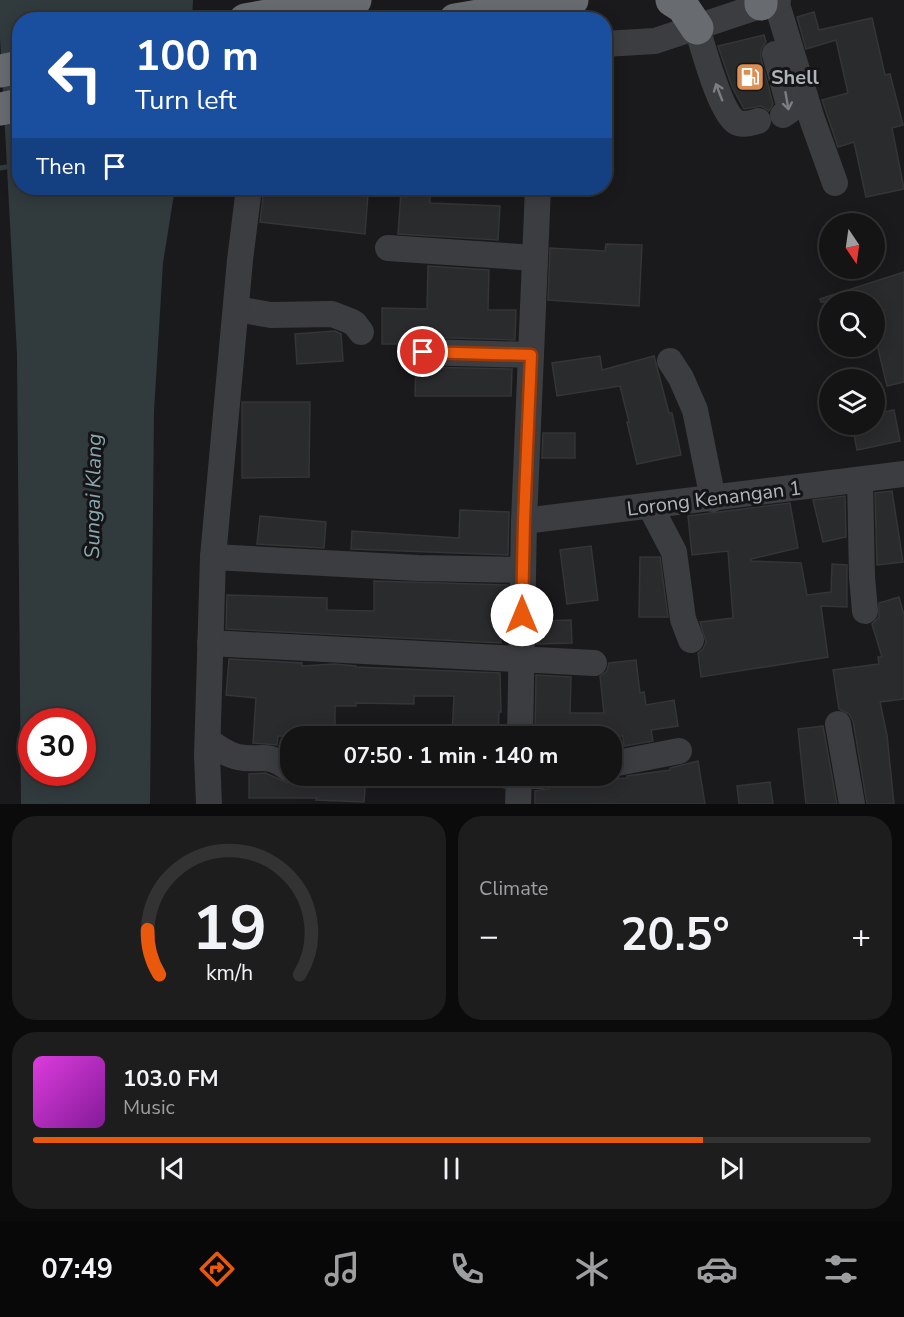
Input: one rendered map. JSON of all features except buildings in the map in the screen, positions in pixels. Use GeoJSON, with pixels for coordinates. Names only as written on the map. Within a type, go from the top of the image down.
{"type":"FeatureCollection","features":[{"type":"Feature","properties":{"kind":"highway"},"geometry":{"type":"LineString","coordinates":[[289,12],[355,0]]}},
{"type":"Feature","properties":{"kind":"highway"},"geometry":{"type":"LineString","coordinates":[[497,12],[572,0]]}},
{"type":"Feature","properties":{"kind":"highway"},"geometry":{"type":"LineString","coordinates":[[672,0],[683,7],[697,28]]}},
{"type":"Feature","properties":{"kind":"street"},"geometry":{"type":"LineString","coordinates":[[612,44],[655,41],[769,1]]}},
{"type":"Feature","properties":{"kind":"street"},"geometry":{"type":"LineString","coordinates":[[769,1],[789,105],[789,111],[783,115]]}},
{"type":"Feature","properties":{"kind":"street"},"geometry":{"type":"LineString","coordinates":[[769,1],[836,183]]}},
{"type":"Feature","properties":{"kind":"street"},"geometry":{"type":"LineString","coordinates":[[697,28],[728,114],[736,123],[758,121]]}},
{"type":"Feature","properties":{"kind":"street"},"geometry":{"type":"LineString","coordinates":[[209,804],[208,741],[213,557],[248,195]]}},
{"type":"Feature","properties":{"kind":"street"},"geometry":{"type":"LineString","coordinates":[[520,726],[522,570],[538,195]]}},
{"type":"Feature","properties":{"kind":"street"},"geometry":{"type":"LineString","coordinates":[[388,248],[535,258]]}},
{"type":"Feature","properties":{"kind":"street"},"geometry":{"type":"LineString","coordinates":[[236,309],[272,315],[332,314],[350,321],[361,332]]}},
{"type":"Feature","properties":{"kind":"street"},"geometry":{"type":"LineString","coordinates":[[423,352],[531,355]]}},
{"type":"Feature","properties":{"kind":"street"},"geometry":{"type":"LineString","coordinates":[[670,361],[681,378],[695,410],[713,499]]}},
{"type":"Feature","properties":{"kind":"street","name":"Lorong Kenangan 1"},"geometry":{"type":"LineString","coordinates":[[524,521],[904,474]]}},
{"type":"Feature","properties":{"kind":"street"},"geometry":{"type":"LineString","coordinates":[[860,480],[865,611]]}},
{"type":"Feature","properties":{"kind":"street"},"geometry":{"type":"LineString","coordinates":[[650,506],[674,552],[683,619],[691,640]]}},
{"type":"Feature","properties":{"kind":"street"},"geometry":{"type":"LineString","coordinates":[[213,557],[418,568],[522,570]]}},
{"type":"Feature","properties":{"kind":"street"},"geometry":{"type":"LineString","coordinates":[[210,643],[594,663]]}},
{"type":"Feature","properties":{"kind":"street"},"geometry":{"type":"LineString","coordinates":[[838,724],[852,804]]}},
{"type":"Feature","properties":{"kind":"street"},"geometry":{"type":"LineString","coordinates":[[208,741],[240,758],[272,758],[280,763]]}},
{"type":"Feature","properties":{"kind":"street"},"geometry":{"type":"LineString","coordinates":[[622,762],[679,751]]}},
{"type":"Feature","properties":{"kind":"street"},"geometry":{"type":"LineString","coordinates":[[518,804],[520,786]]}},
{"type":"Feature","properties":{"kind":"water","name":"Sungai Klang"},"geometry":{"type":"Polygon","coordinates":[[[0,0],[193,0],[192,12],[12,12],[12,195],[174,195],[163,263],[154,411],[150,804],[21,804],[21,786],[96,786],[96,708],[20,708],[17,354],[0,0]]]}},
{"type":"Feature","properties":{"kind":"waterway"},"geometry":{"type":"LineString","coordinates":[[0,168],[6,167]]}},
{"type":"Feature","properties":{"kind":"place","name":"Shell"},"geometry":{"type":"Point","coordinates":[750,77]}},
{"type":"Feature","properties":{"kind":"route"},"geometry":{"type":"LineString","coordinates":[[423,352],[531,355],[522,615]]}}]}
